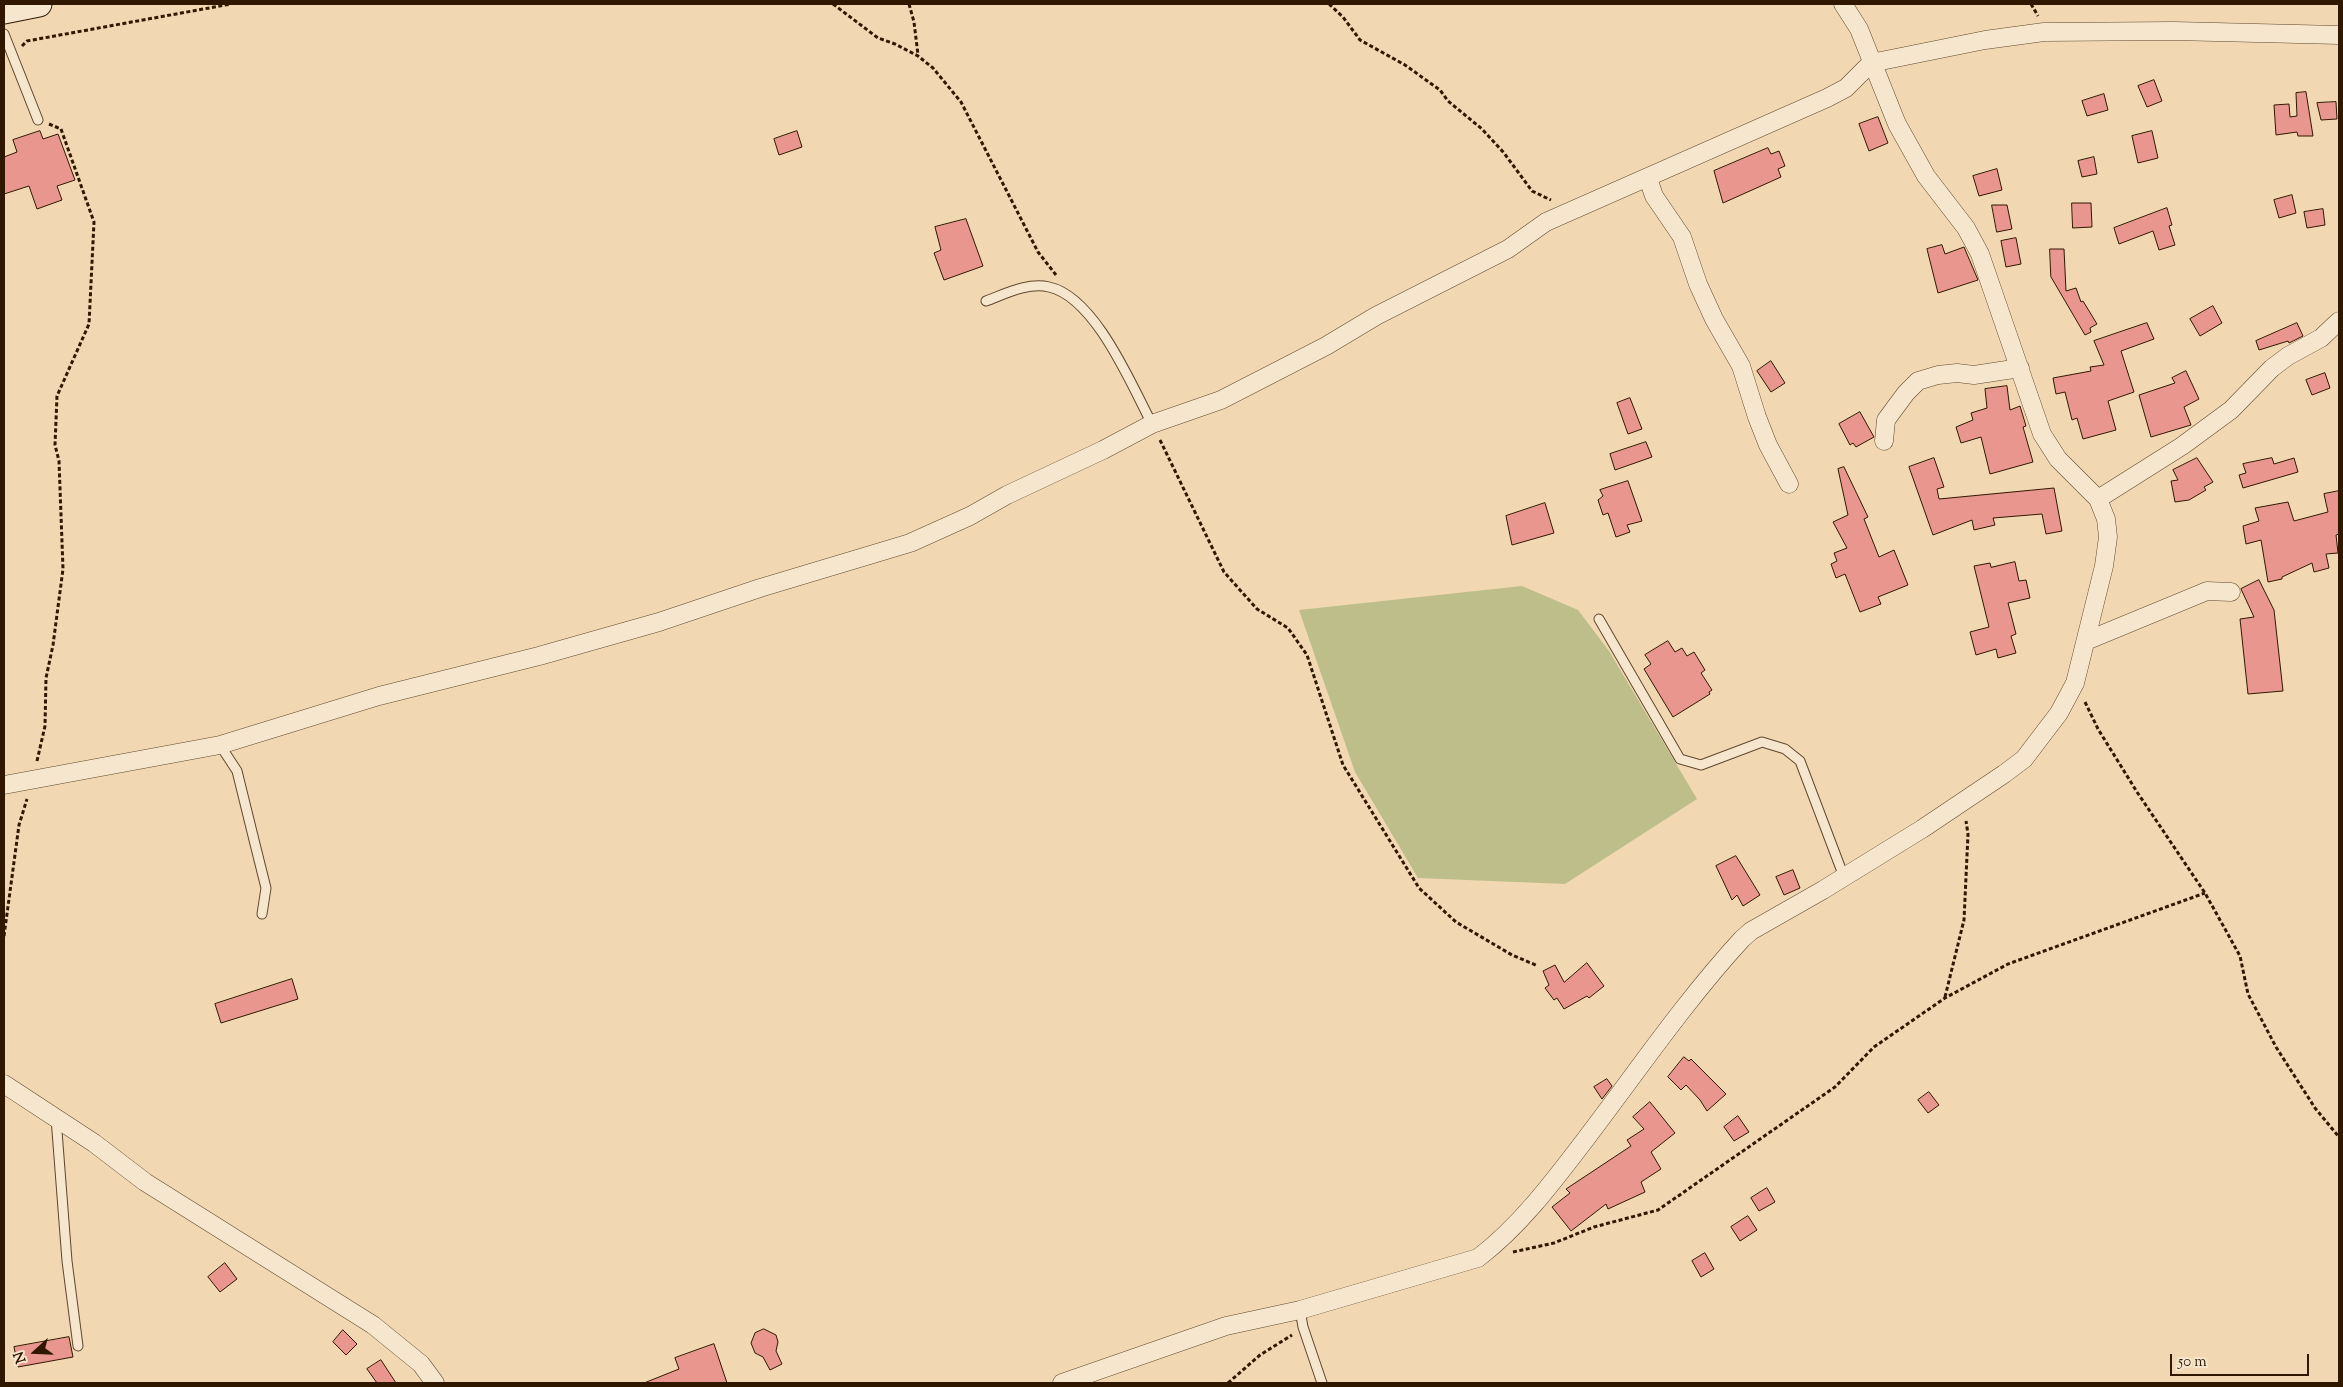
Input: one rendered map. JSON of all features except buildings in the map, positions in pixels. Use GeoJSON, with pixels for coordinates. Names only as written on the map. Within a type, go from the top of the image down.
{"type":"FeatureCollection","features":[{"type":"Feature","properties":{"kind":"main road"},"geometry":{"type":"LineString","coordinates":[[4,10],[39,4]]}},
{"type":"Feature","properties":{"kind":"street"},"geometry":{"type":"LineString","coordinates":[[1062,1383],[1226,1326],[1300,1310],[1478,1258],[1498,1243],[1558,1175],[1672,1025],[1742,939],[1751,931],[1922,829],[2024,759],[2059,713],[2075,683],[2086,641],[2104,566],[2108,537],[2106,519],[2098,499],[2058,459],[2042,434],[1980,254],[1966,228],[1926,176],[1897,124],[1859,29],[1843,4]]}},
{"type":"Feature","properties":{"kind":"street"},"geometry":{"type":"LineString","coordinates":[[4,785],[220,745],[379,696],[539,656],[659,622],[760,588],[910,543],[970,516],[1007,495],[1103,450],[1152,424],[1221,400],[1300,360],[1376,316],[1508,248],[1546,222],[1583,204],[1648,178],[1827,98],[1846,88],[1871,63],[1985,40],[2044,32],[2174,31],[2339,34]]}},
{"type":"Feature","properties":{"kind":"street"},"geometry":{"type":"LineString","coordinates":[[1648,178],[1654,196],[1682,237],[1698,284],[1741,366],[1756,418],[1789,484]]}},
{"type":"Feature","properties":{"kind":"street"},"geometry":{"type":"LineString","coordinates":[[2098,499],[2182,446],[2231,410],[2272,368],[2288,356],[2321,338],[2339,321]]}},
{"type":"Feature","properties":{"kind":"street"},"geometry":{"type":"LineString","coordinates":[[1884,442],[1886,420],[1906,392],[1918,381],[1938,375],[1957,373],[1974,375],[2020,368]]}},
{"type":"Feature","properties":{"kind":"street"},"geometry":{"type":"LineString","coordinates":[[2086,641],[2207,591],[2231,592]]}},
{"type":"Feature","properties":{"kind":"street"},"geometry":{"type":"LineString","coordinates":[[4,1084],[94,1143],[145,1182],[372,1326],[421,1364],[436,1383]]}},
{"type":"Feature","properties":{"kind":"lane"},"geometry":{"type":"LineString","coordinates":[[4,34],[11,56],[38,120]]}},
{"type":"Feature","properties":{"kind":"lane"},"geometry":{"type":"LineString","coordinates":[[986,301],[1022,287],[1048,286],[1075,299],[1108,341],[1152,424]]}},
{"type":"Feature","properties":{"kind":"lane"},"geometry":{"type":"LineString","coordinates":[[1599,619],[1680,759],[1701,765],[1762,742],[1785,749],[1800,761],[1844,877]]}},
{"type":"Feature","properties":{"kind":"lane"},"geometry":{"type":"LineString","coordinates":[[220,745],[237,771],[256,844],[266,888],[262,914]]}},
{"type":"Feature","properties":{"kind":"lane"},"geometry":{"type":"LineString","coordinates":[[56,1118],[67,1261],[78,1346]]}},
{"type":"Feature","properties":{"kind":"lane"},"geometry":{"type":"LineString","coordinates":[[1300,1310],[1303,1327],[1322,1383]]}},
{"type":"Feature","properties":{"kind":"path"},"geometry":{"type":"LineString","coordinates":[[11,56],[27,41],[231,4]]}},
{"type":"Feature","properties":{"kind":"path"},"geometry":{"type":"LineString","coordinates":[[833,4],[878,38],[895,44],[918,56],[933,68],[961,102],[1038,252],[1075,299]]}},
{"type":"Feature","properties":{"kind":"path"},"geometry":{"type":"LineString","coordinates":[[909,4],[914,22],[918,56]]}},
{"type":"Feature","properties":{"kind":"path"},"geometry":{"type":"LineString","coordinates":[[1329,4],[1343,17],[1360,40],[1405,65],[1440,90],[1448,100],[1482,129],[1504,153],[1532,191],[1552,201],[1565,199],[1583,204]]}},
{"type":"Feature","properties":{"kind":"path"},"geometry":{"type":"LineString","coordinates":[[4,936],[19,825],[33,780],[45,726],[46,678],[53,645],[63,569],[59,461],[55,446],[57,396],[89,324],[94,222],[61,129],[38,120]]}},
{"type":"Feature","properties":{"kind":"path"},"geometry":{"type":"LineString","coordinates":[[1152,424],[1224,572],[1257,609],[1288,628],[1307,654],[1343,764],[1419,888],[1456,922],[1512,955],[1538,966]]}},
{"type":"Feature","properties":{"kind":"path"},"geometry":{"type":"LineString","coordinates":[[2075,683],[2098,729],[2137,792],[2205,894],[2240,956],[2248,994],[2276,1047],[2315,1108],[2339,1138]]}},
{"type":"Feature","properties":{"kind":"path"},"geometry":{"type":"LineString","coordinates":[[1945,998],[1964,920],[1968,834],[1963,800]]}},
{"type":"Feature","properties":{"kind":"path"},"geometry":{"type":"LineString","coordinates":[[1478,1258],[1554,1243],[1594,1227],[1658,1210],[1835,1087],[1874,1047],[1945,998],[2008,964],[2205,894]]}},
{"type":"Feature","properties":{"kind":"path"},"geometry":{"type":"LineString","coordinates":[[1228,1383],[1260,1355],[1303,1327]]}},
{"type":"Feature","properties":{"kind":"green space"},"geometry":{"type":"Polygon","coordinates":[[[1522,586],[1578,610],[1609,651],[1697,799],[1565,884],[1418,878],[1355,772],[1299,610],[1522,586]]]}}]}
